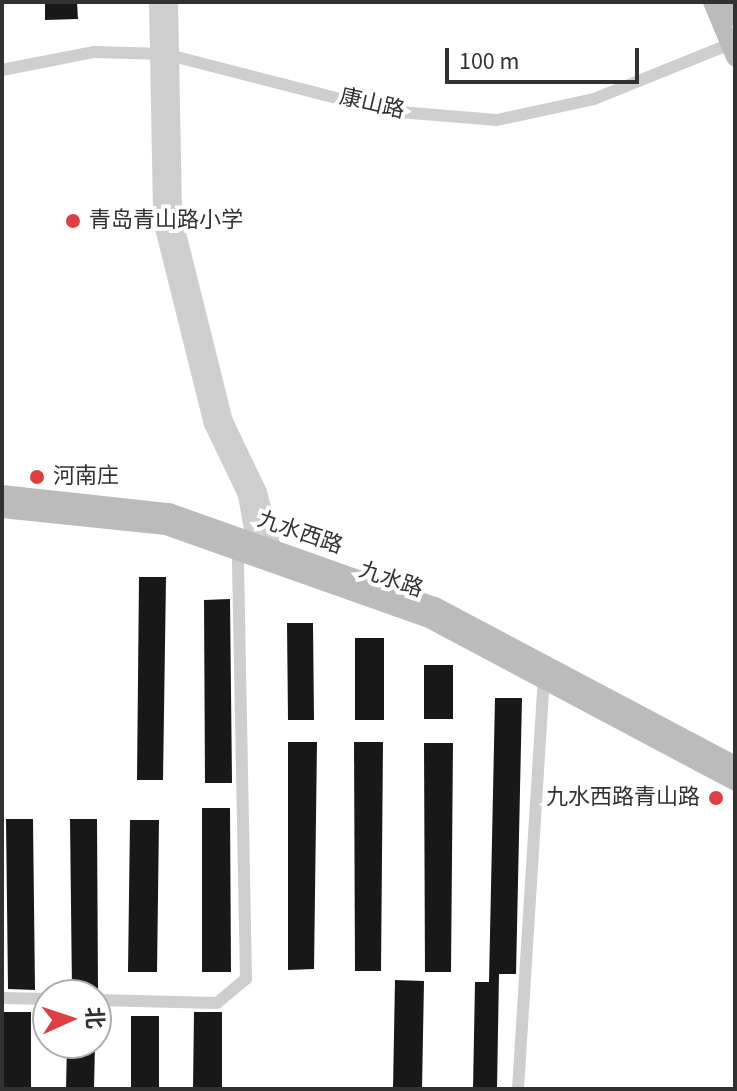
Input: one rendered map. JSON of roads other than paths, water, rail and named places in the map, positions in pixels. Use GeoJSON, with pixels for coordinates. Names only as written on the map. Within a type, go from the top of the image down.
{"type":"FeatureCollection","features":[{"type":"Feature","properties":{"kind":"main road"},"geometry":{"type":"LineString","coordinates":[[712,2],[733,48]]}},
{"type":"Feature","properties":{"kind":"main road"},"geometry":{"type":"LineString","coordinates":[[728,2],[735,18]]}},
{"type":"Feature","properties":{"kind":"main road","name":"九水西路"},"geometry":{"type":"LineString","coordinates":[[2,494],[169,512],[250,551],[435,606],[735,765]]}},
{"type":"Feature","properties":{"kind":"main road"},"geometry":{"type":"LineString","coordinates":[[2,509],[166,526],[250,551]]}},
{"type":"Feature","properties":{"kind":"main road","name":"九水路"},"geometry":{"type":"LineString","coordinates":[[277,558],[429,619],[735,782]]}},
{"type":"Feature","properties":{"kind":"street"},"geometry":{"type":"LineString","coordinates":[[112,1000],[217,1003],[246,979],[250,551],[246,495],[212,424],[161,220],[157,2]]}},
{"type":"Feature","properties":{"kind":"street"},"geometry":{"type":"LineString","coordinates":[[170,2],[159,56],[174,217],[225,421],[277,558]]}},
{"type":"Feature","properties":{"kind":"street","name":"康山路"},"geometry":{"type":"LineString","coordinates":[[2,70],[94,52],[159,56],[387,111],[497,120],[594,99],[733,48]]}},
{"type":"Feature","properties":{"kind":"street"},"geometry":{"type":"LineString","coordinates":[[518,1089],[544,680]]}},
{"type":"Feature","properties":{"kind":"street"},"geometry":{"type":"LineString","coordinates":[[2,998],[32,999]]}},
{"type":"Feature","properties":{"kind":"place","name":"青岛青山路小学"},"geometry":{"type":"Point","coordinates":[73,221]}},
{"type":"Feature","properties":{"kind":"place","name":"河南庄"},"geometry":{"type":"Point","coordinates":[37,477]}},
{"type":"Feature","properties":{"kind":"place","name":"九水西路青山路"},"geometry":{"type":"Point","coordinates":[716,798]}}]}
